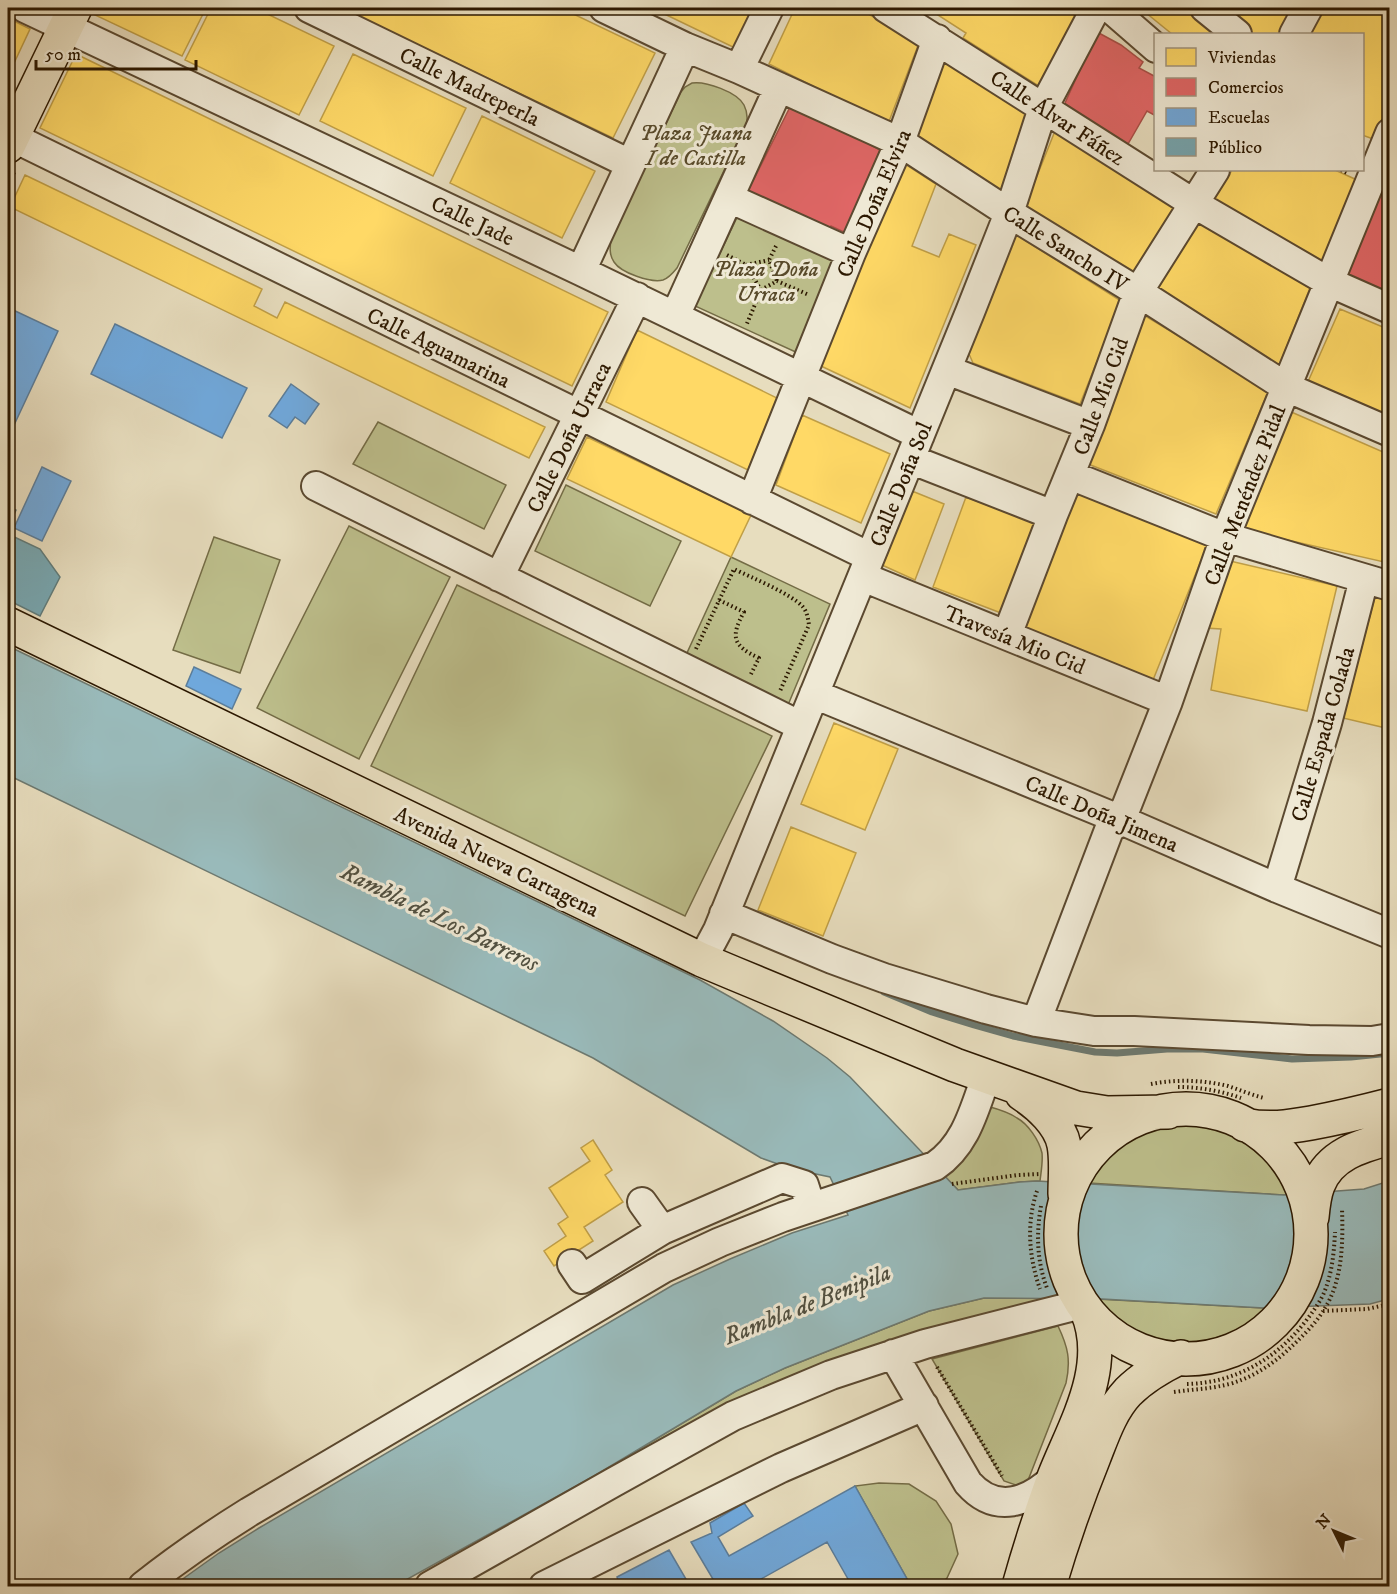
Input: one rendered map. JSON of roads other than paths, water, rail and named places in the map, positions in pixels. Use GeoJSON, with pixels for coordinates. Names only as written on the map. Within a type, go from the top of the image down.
{"type":"FeatureCollection","features":[{"type":"Feature","properties":{"kind":"main road"},"geometry":{"type":"LineString","coordinates":[[9,139],[70,17]]}},
{"type":"Feature","properties":{"kind":"main road","name":"Avenida Nueva Cartagena"},"geometry":{"type":"LineString","coordinates":[[8,624],[702,960],[945,1061],[1087,1111],[1107,1113],[1169,1100],[1181,1111],[1247,1113]]}},
{"type":"Feature","properties":{"kind":"main road","name":"Avenida Nueva Cartagena"},"geometry":{"type":"LineString","coordinates":[[990,1078],[1015,1090],[1041,1109],[1058,1131],[1064,1145],[1054,1188],[1061,1229],[1062,1253],[1068,1277],[1065,1302]]}},
{"type":"Feature","properties":{"kind":"main road"},"geometry":{"type":"LineString","coordinates":[[1054,1188],[1106,1139],[1129,1124],[1155,1115],[1169,1100]]}},
{"type":"Feature","properties":{"kind":"main road"},"geometry":{"type":"LineString","coordinates":[[1247,1113],[1258,1128],[1276,1129],[1348,1116],[1389,1105]]}},
{"type":"Feature","properties":{"kind":"main road"},"geometry":{"type":"LineString","coordinates":[[1247,1113],[1257,1132],[1276,1147],[1292,1167],[1302,1185],[1322,1208]]}},
{"type":"Feature","properties":{"kind":"main road"},"geometry":{"type":"LineString","coordinates":[[1049,1587],[1083,1484],[1115,1410],[1128,1393],[1147,1376],[1184,1371],[1211,1356],[1243,1345],[1303,1307],[1299,1289],[1307,1269],[1322,1208],[1323,1174],[1341,1156],[1358,1147],[1389,1138]]}},
{"type":"Feature","properties":{"kind":"main road"},"geometry":{"type":"LineString","coordinates":[[1065,1302],[1109,1333],[1184,1371]]}},
{"type":"Feature","properties":{"kind":"main road"},"geometry":{"type":"LineString","coordinates":[[1019,1587],[1034,1534],[1091,1380],[1095,1346],[1091,1320],[1065,1302]]}},
{"type":"Feature","properties":{"kind":"street","name":"Calle Jade"},"geometry":{"type":"LineString","coordinates":[[24,8],[70,17],[581,271],[801,376],[915,447],[1053,515]]}},
{"type":"Feature","properties":{"kind":"street","name":"Calle Madreperla"},"geometry":{"type":"LineString","coordinates":[[309,8],[630,164]]}},
{"type":"Feature","properties":{"kind":"street","name":"Calle Sancho IV"},"geometry":{"type":"LineString","coordinates":[[604,8],[685,47],[900,142],[1286,387],[1389,432]]}},
{"type":"Feature","properties":{"kind":"street"},"geometry":{"type":"LineString","coordinates":[[739,69],[769,8]]}},
{"type":"Feature","properties":{"kind":"street","name":"Calle Álvar Fáñez"},"geometry":{"type":"LineString","coordinates":[[886,8],[1193,203],[1329,282],[1389,309]]}},
{"type":"Feature","properties":{"kind":"street","name":"Calle Doña Sol"},"geometry":{"type":"LineString","coordinates":[[702,960],[718,930],[947,370],[1009,213],[1043,108],[1096,8]]}},
{"type":"Feature","properties":{"kind":"street"},"geometry":{"type":"LineString","coordinates":[[1110,8],[1154,47]]}},
{"type":"Feature","properties":{"kind":"street"},"geometry":{"type":"LineString","coordinates":[[1205,8],[1235,33]]}},
{"type":"Feature","properties":{"kind":"street"},"geometry":{"type":"LineString","coordinates":[[1295,33],[1308,8]]}},
{"type":"Feature","properties":{"kind":"street","name":"Calle Doña Elvira"},"geometry":{"type":"LineString","coordinates":[[752,500],[851,253],[900,142],[937,39]]}},
{"type":"Feature","properties":{"kind":"street"},"geometry":{"type":"LineString","coordinates":[[581,271],[685,47]]}},
{"type":"Feature","properties":{"kind":"street"},"geometry":{"type":"LineString","coordinates":[[675,316],[779,87]]}},
{"type":"Feature","properties":{"kind":"street","name":"Calle Menéndez Pidal"},"geometry":{"type":"LineString","coordinates":[[1036,1022],[1117,818],[1168,701],[1225,537],[1375,174],[1389,133]]}},
{"type":"Feature","properties":{"kind":"street","name":"Calle Aguamarina"},"geometry":{"type":"LineString","coordinates":[[9,139],[752,500],[867,567]]}},
{"type":"Feature","properties":{"kind":"street","name":"Calle Mio Cid"},"geometry":{"type":"LineString","coordinates":[[1007,635],[1090,425],[1138,292],[1214,171]]}},
{"type":"Feature","properties":{"kind":"street"},"geometry":{"type":"LineString","coordinates":[[729,198],[851,253]]}},
{"type":"Feature","properties":{"kind":"street","name":"Calle Doña Urraca"},"geometry":{"type":"LineString","coordinates":[[500,577],[637,297]]}},
{"type":"Feature","properties":{"kind":"street"},"geometry":{"type":"LineString","coordinates":[[947,370],[1090,425]]}},
{"type":"Feature","properties":{"kind":"street"},"geometry":{"type":"LineString","coordinates":[[1070,475],[1225,537],[1377,582]]}},
{"type":"Feature","properties":{"kind":"street"},"geometry":{"type":"LineString","coordinates":[[316,486],[801,726]]}},
{"type":"Feature","properties":{"kind":"street","name":"Travesía Mio Cid"},"geometry":{"type":"LineString","coordinates":[[867,567],[1007,635],[1168,701]]}},
{"type":"Feature","properties":{"kind":"street","name":"Calle Espada Colada"},"geometry":{"type":"LineString","coordinates":[[1277,888],[1327,723],[1377,582]]}},
{"type":"Feature","properties":{"kind":"street","name":"Calle Doña Jimena"},"geometry":{"type":"LineString","coordinates":[[814,694],[1117,818],[1389,934]]}},
{"type":"Feature","properties":{"kind":"street"},"geometry":{"type":"LineString","coordinates":[[724,914],[832,959],[885,978],[1036,1022],[1094,1031],[1309,1040],[1372,1041],[1389,1038]]}},
{"type":"Feature","properties":{"kind":"street"},"geometry":{"type":"LineString","coordinates":[[143,1587],[169,1565],[249,1512],[663,1268],[720,1242],[840,1197],[943,1175],[952,1152],[960,1141],[990,1078]]}},
{"type":"Feature","properties":{"kind":"street"},"geometry":{"type":"LineString","coordinates":[[572,1264],[582,1279],[662,1230],[782,1178],[804,1185],[811,1207]]}},
{"type":"Feature","properties":{"kind":"street"},"geometry":{"type":"LineString","coordinates":[[642,1202],[662,1230]]}},
{"type":"Feature","properties":{"kind":"street"},"geometry":{"type":"LineString","coordinates":[[430,1587],[734,1416],[831,1375],[1065,1302]]}},
{"type":"Feature","properties":{"kind":"street"},"geometry":{"type":"LineString","coordinates":[[893,1354],[969,1483],[976,1491],[997,1501],[1020,1500],[1042,1489],[1055,1477]]}},
{"type":"Feature","properties":{"kind":"street"},"geometry":{"type":"LineString","coordinates":[[544,1587],[781,1468],[924,1406]]}},
{"type":"Feature","properties":{"kind":"water"},"geometry":{"type":"Polygon","coordinates":[[[8,646],[700,980],[773,1021],[827,1058],[850,1077],[958,1190],[1037,1181],[1284,1195],[1364,1189],[1389,1181],[1389,1299],[1370,1304],[1264,1308],[1102,1299],[984,1298],[929,1311],[785,1368],[736,1391],[594,1476],[395,1586],[173,1586],[259,1528],[673,1285],[792,1233],[848,1215],[830,1177],[792,1169],[761,1158],[593,1058],[8,775],[8,646]]]}},
{"type":"Feature","properties":{"kind":"waterway"},"geometry":{"type":"LineString","coordinates":[[884,992],[932,1012],[974,1025],[1013,1036],[1095,1052],[1203,1049],[1292,1059],[1390,1053]]}},
{"type":"Feature","properties":{"kind":"park label","name":"Plaza Juana I de Castilla"},"geometry":{"type":"Point","coordinates":[696,144]}},
{"type":"Feature","properties":{"kind":"park label","name":"Plaza Doña Urraca"},"geometry":{"type":"Point","coordinates":[766,280]}},
{"type":"Feature","properties":{"kind":"water label","name":"Rambla de Los Barreros"},"geometry":{"type":"Point","coordinates":[440,917]}},
{"type":"Feature","properties":{"kind":"water label","name":"Rambla de Benipila"},"geometry":{"type":"Point","coordinates":[807,1304]}}]}
